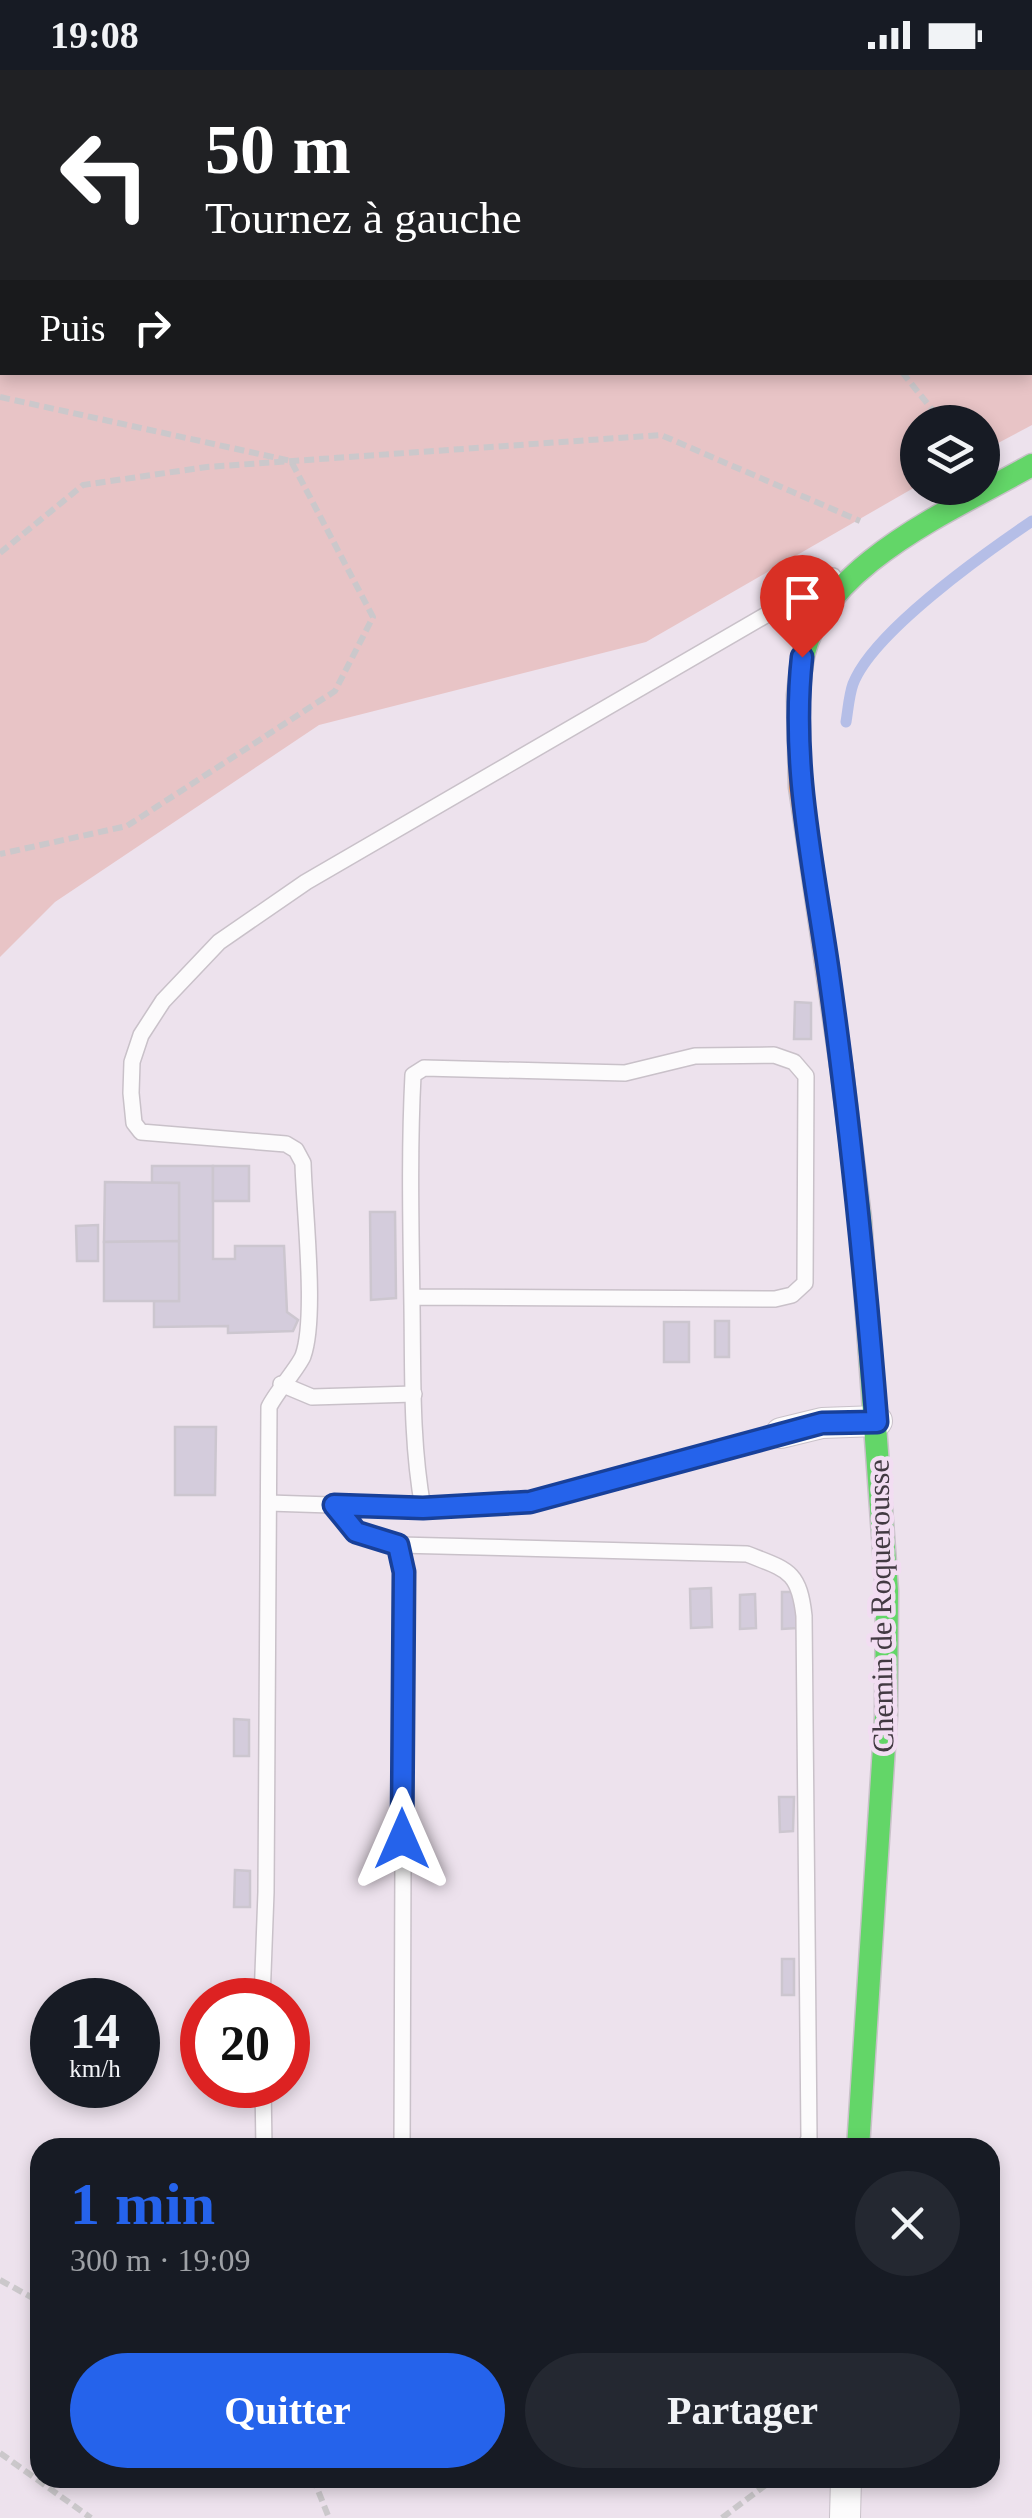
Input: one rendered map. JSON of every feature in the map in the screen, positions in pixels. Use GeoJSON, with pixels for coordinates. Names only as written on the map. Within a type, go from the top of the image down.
{"type":"FeatureCollection","features":[{"type":"Feature","properties":{"kind":"street","name":"Chemin de Roquerousse"},"geometry":{"type":"LineString","coordinates":[[859,2138],[886,1716],[887,1591],[860,1218],[829,973],[800,787],[798,695],[802,657],[818,618],[834,596],[881,551],[1032,465]]}},
{"type":"Feature","properties":{"kind":"street"},"geometry":{"type":"LineString","coordinates":[[781,1433],[822,1423],[877,1422]]}},
{"type":"Feature","properties":{"kind":"street"},"geometry":{"type":"LineString","coordinates":[[845,2518],[846,2488]]}},
{"type":"Feature","properties":{"kind":"lane"},"geometry":{"type":"LineString","coordinates":[[263,1978],[269,1407],[280,1384],[302,1358],[309,1324],[303,1163],[296,1150],[286,1144],[141,1132],[134,1124],[132,1062],[141,1034],[163,1000],[219,942],[306,882],[812,586],[881,551]]}},
{"type":"Feature","properties":{"kind":"lane"},"geometry":{"type":"LineString","coordinates":[[412,1297],[774,1299],[792,1295],[804,1283],[806,1076],[794,1062],[774,1055],[695,1056],[626,1073],[424,1068],[413,1075],[412,1297],[415,1461],[423,1508]]}},
{"type":"Feature","properties":{"kind":"lane"},"geometry":{"type":"LineString","coordinates":[[280,1384],[312,1397],[414,1394]]}},
{"type":"Feature","properties":{"kind":"lane"},"geometry":{"type":"LineString","coordinates":[[269,1503],[423,1508],[530,1502],[781,1433]]}},
{"type":"Feature","properties":{"kind":"lane"},"geometry":{"type":"LineString","coordinates":[[334,1505],[356,1532],[398,1545],[747,1554],[782,1568],[801,1586],[809,2138]]}},
{"type":"Feature","properties":{"kind":"lane"},"geometry":{"type":"LineString","coordinates":[[398,1545],[404,1572],[402,2138]]}},
{"type":"Feature","properties":{"kind":"lane"},"geometry":{"type":"LineString","coordinates":[[263,2108],[264,2138]]}},
{"type":"Feature","properties":{"kind":"path"},"geometry":{"type":"LineString","coordinates":[[904,375],[928,405]]}},
{"type":"Feature","properties":{"kind":"path"},"geometry":{"type":"LineString","coordinates":[[0,398],[291,461],[373,616],[335,691],[127,826],[0,854]]}},
{"type":"Feature","properties":{"kind":"path"},"geometry":{"type":"LineString","coordinates":[[0,552],[83,486],[207,467],[661,436],[870,525],[881,551]]}},
{"type":"Feature","properties":{"kind":"path"},"geometry":{"type":"LineString","coordinates":[[0,2280],[30,2296]]}},
{"type":"Feature","properties":{"kind":"path"},"geometry":{"type":"LineString","coordinates":[[0,2453],[30,2474]]}},
{"type":"Feature","properties":{"kind":"path"},"geometry":{"type":"LineString","coordinates":[[49,2488],[91,2518]]}},
{"type":"Feature","properties":{"kind":"path"},"geometry":{"type":"LineString","coordinates":[[317,2488],[330,2518]]}},
{"type":"Feature","properties":{"kind":"path"},"geometry":{"type":"LineString","coordinates":[[722,2518],[761,2488]]}},
{"type":"Feature","properties":{"kind":"shaded area"},"geometry":{"type":"Polygon","coordinates":[[[0,375],[1032,375],[1032,425],[1000,442],[1000,405],[900,405],[900,496],[646,642],[319,725],[55,902],[0,957],[0,375]]]}},
{"type":"Feature","properties":{"kind":"building"},"geometry":{"type":"Polygon","coordinates":[[[795,1002],[811,1003],[811,1039],[794,1039],[795,1002]]]}},
{"type":"Feature","properties":{"kind":"building"},"geometry":{"type":"Polygon","coordinates":[[[152,1166],[213,1166],[213,1259],[235,1259],[235,1246],[284,1246],[287,1312],[298,1320],[293,1331],[228,1333],[228,1326],[154,1327],[154,1301],[179,1301],[179,1183],[152,1183],[152,1166]]]}},
{"type":"Feature","properties":{"kind":"building"},"geometry":{"type":"Polygon","coordinates":[[[213,1166],[249,1166],[249,1201],[213,1201],[213,1166]]]}},
{"type":"Feature","properties":{"kind":"building"},"geometry":{"type":"Polygon","coordinates":[[[105,1182],[179,1183],[179,1241],[104,1242],[105,1182]]]}},
{"type":"Feature","properties":{"kind":"building"},"geometry":{"type":"Polygon","coordinates":[[[370,1212],[395,1212],[396,1298],[371,1300],[370,1212]]]}},
{"type":"Feature","properties":{"kind":"building"},"geometry":{"type":"Polygon","coordinates":[[[98,1225],[98,1261],[77,1261],[76,1226],[98,1225]]]}},
{"type":"Feature","properties":{"kind":"building"},"geometry":{"type":"Polygon","coordinates":[[[179,1241],[179,1301],[104,1301],[104,1242],[179,1241]]]}},
{"type":"Feature","properties":{"kind":"building"},"geometry":{"type":"Polygon","coordinates":[[[715,1321],[729,1321],[729,1357],[715,1357],[715,1321]]]}},
{"type":"Feature","properties":{"kind":"building"},"geometry":{"type":"Polygon","coordinates":[[[664,1322],[689,1322],[689,1362],[664,1362],[664,1322]]]}},
{"type":"Feature","properties":{"kind":"building"},"geometry":{"type":"Polygon","coordinates":[[[175,1427],[216,1427],[215,1495],[175,1495],[175,1427]]]}},
{"type":"Feature","properties":{"kind":"building"},"geometry":{"type":"Polygon","coordinates":[[[711,1588],[712,1627],[691,1628],[690,1589],[711,1588]]]}},
{"type":"Feature","properties":{"kind":"building"},"geometry":{"type":"Polygon","coordinates":[[[782,1592],[797,1592],[797,1628],[782,1629],[782,1592]]]}},
{"type":"Feature","properties":{"kind":"building"},"geometry":{"type":"Polygon","coordinates":[[[755,1594],[756,1628],[740,1629],[740,1595],[755,1594]]]}},
{"type":"Feature","properties":{"kind":"building"},"geometry":{"type":"Polygon","coordinates":[[[234,1719],[249,1720],[249,1756],[234,1756],[234,1719]]]}},
{"type":"Feature","properties":{"kind":"building"},"geometry":{"type":"Polygon","coordinates":[[[779,1797],[794,1797],[793,1831],[780,1832],[779,1797]]]}},
{"type":"Feature","properties":{"kind":"building"},"geometry":{"type":"Polygon","coordinates":[[[235,1870],[250,1871],[250,1907],[234,1907],[235,1870]]]}},
{"type":"Feature","properties":{"kind":"building"},"geometry":{"type":"Polygon","coordinates":[[[782,1959],[794,1959],[794,1995],[782,1995],[782,1959]]]}},
{"type":"Feature","properties":{"kind":"waterway"},"geometry":{"type":"LineString","coordinates":[[846,722],[853,684],[883,641],[932,595],[1032,521]]}},
{"type":"Feature","properties":{"kind":"traffic: fast"},"geometry":{"type":"LineString","coordinates":[[801,669],[811,633],[830,601],[858,572],[928,522],[1032,465]]}},
{"type":"Feature","properties":{"kind":"traffic: fast"},"geometry":{"type":"LineString","coordinates":[[841,1065],[860,1218],[887,1591],[886,1716],[859,2138]]}},
{"type":"Feature","properties":{"kind":"traffic: slow"},"geometry":{"type":"LineString","coordinates":[[801,669],[800,787],[841,1065]]}},
{"type":"Feature","properties":{"kind":"route"},"geometry":{"type":"LineString","coordinates":[[402,1839],[404,1572],[398,1545],[356,1532],[334,1505],[423,1508],[530,1502],[822,1423],[877,1422],[860,1218],[829,973],[800,787],[798,695],[802,657]]}}]}
